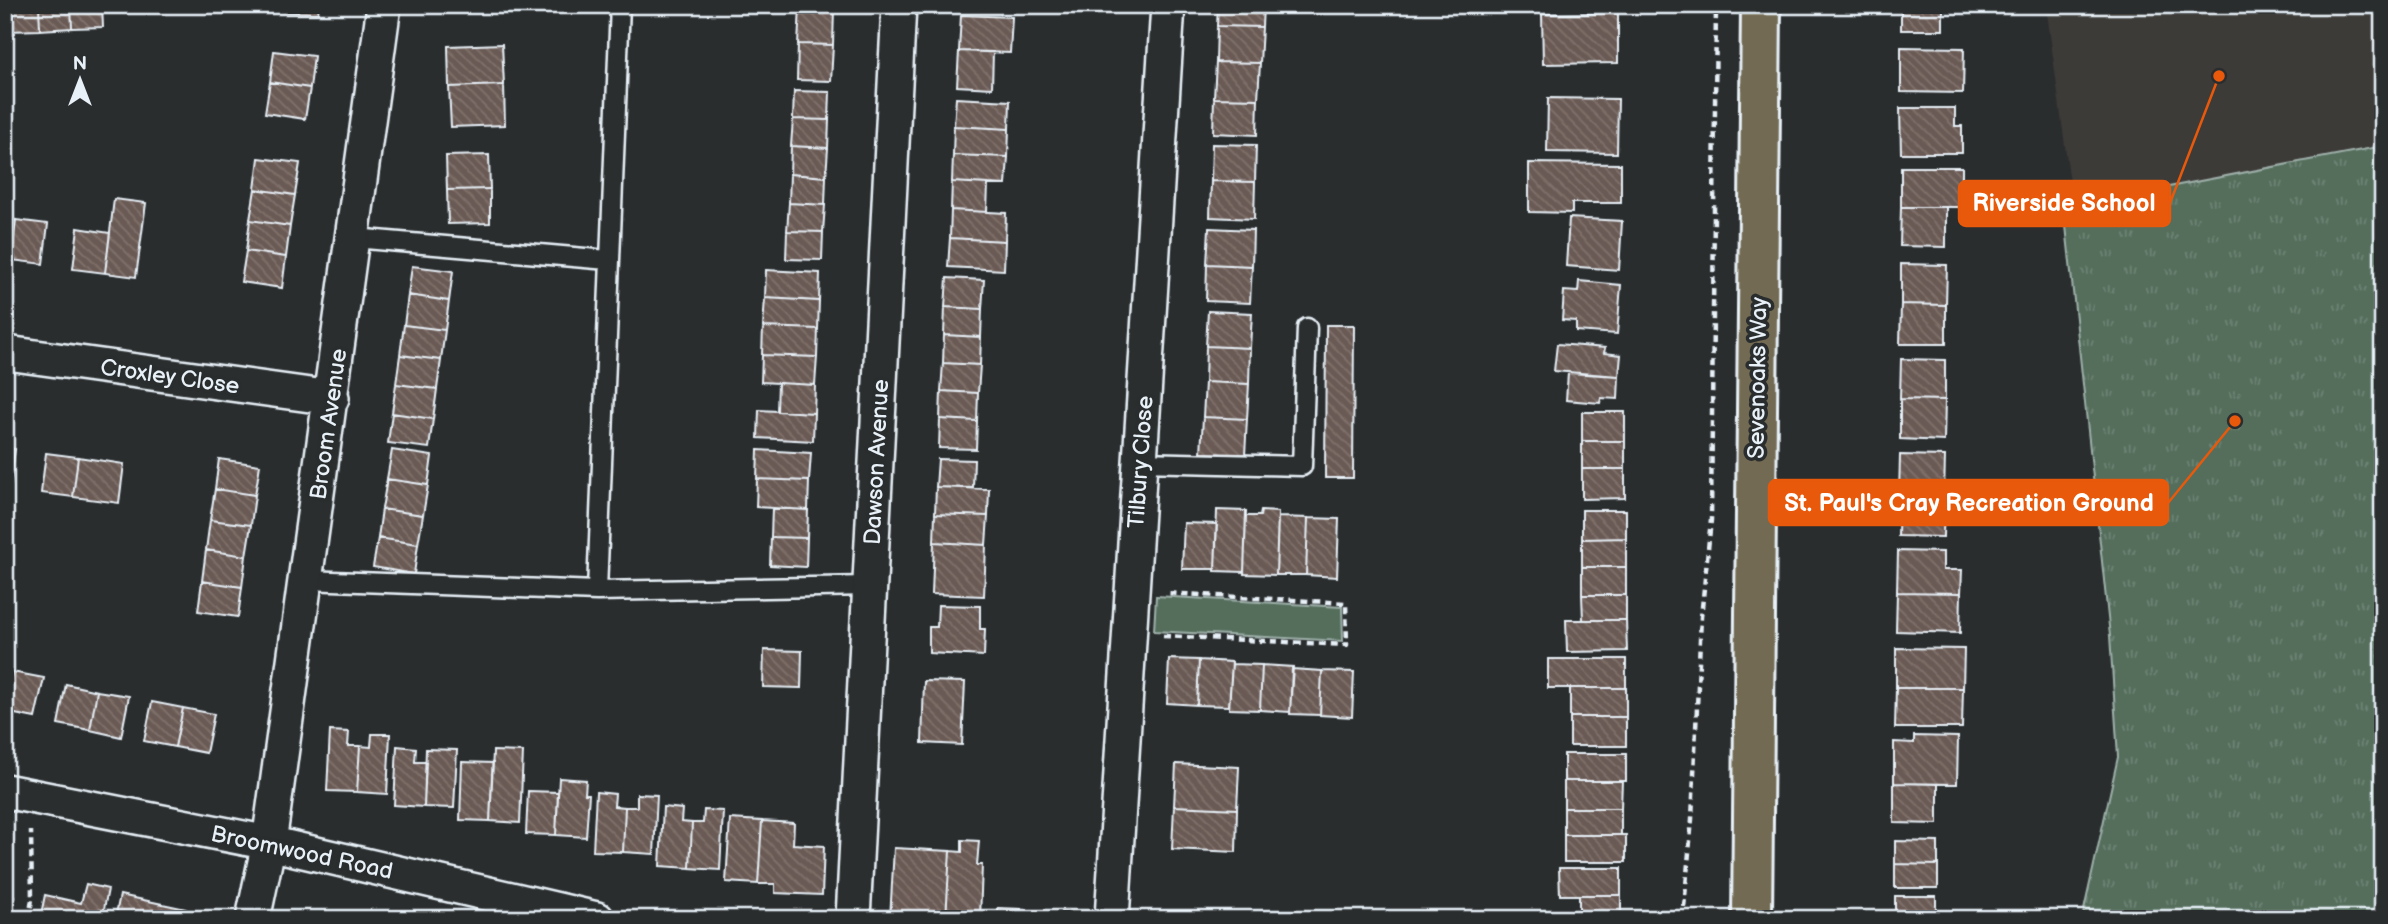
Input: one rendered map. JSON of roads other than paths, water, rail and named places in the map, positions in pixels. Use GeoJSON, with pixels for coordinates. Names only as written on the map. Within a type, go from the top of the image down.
{"type":"FeatureCollection","features":[{"type":"Feature","properties":{"kind":"main road","name":"Sevenoaks Way"},"geometry":{"type":"LineString","coordinates":[[1752,919],[1761,5]]}},
{"type":"Feature","properties":{"kind":"street","name":"Broom Avenue"},"geometry":{"type":"LineString","coordinates":[[253,919],[269,843],[384,5]]}},
{"type":"Feature","properties":{"kind":"street","name":"Dawson Avenue"},"geometry":{"type":"LineString","coordinates":[[853,919],[899,5]]}},
{"type":"Feature","properties":{"kind":"street","name":"Tilbury Close"},"geometry":{"type":"LineString","coordinates":[[1112,919],[1168,5]]}},
{"type":"Feature","properties":{"kind":"street","name":"Croxley Close"},"geometry":{"type":"LineString","coordinates":[[7,353],[332,398]]}},
{"type":"Feature","properties":{"kind":"street","name":"Broomwood Road"},"geometry":{"type":"LineString","coordinates":[[18,793],[269,843],[597,919]]}},
{"type":"Feature","properties":{"kind":"lane"},"geometry":{"type":"LineString","coordinates":[[597,591],[620,5]]}},
{"type":"Feature","properties":{"kind":"lane"},"geometry":{"type":"LineString","coordinates":[[354,238],[608,260]]}},
{"type":"Feature","properties":{"kind":"lane"},"geometry":{"type":"LineString","coordinates":[[1140,461],[1302,466],[1307,328]]}},
{"type":"Feature","properties":{"kind":"lane"},"geometry":{"type":"LineString","coordinates":[[306,580],[597,591],[870,586]]}},
{"type":"Feature","properties":{"kind":"place","name":"Riverside School"},"geometry":{"type":"Point","coordinates":[2219,76]}},
{"type":"Feature","properties":{"kind":"place","name":"St. Paul's Cray Recreation Ground"},"geometry":{"type":"Point","coordinates":[2235,421]}}]}
